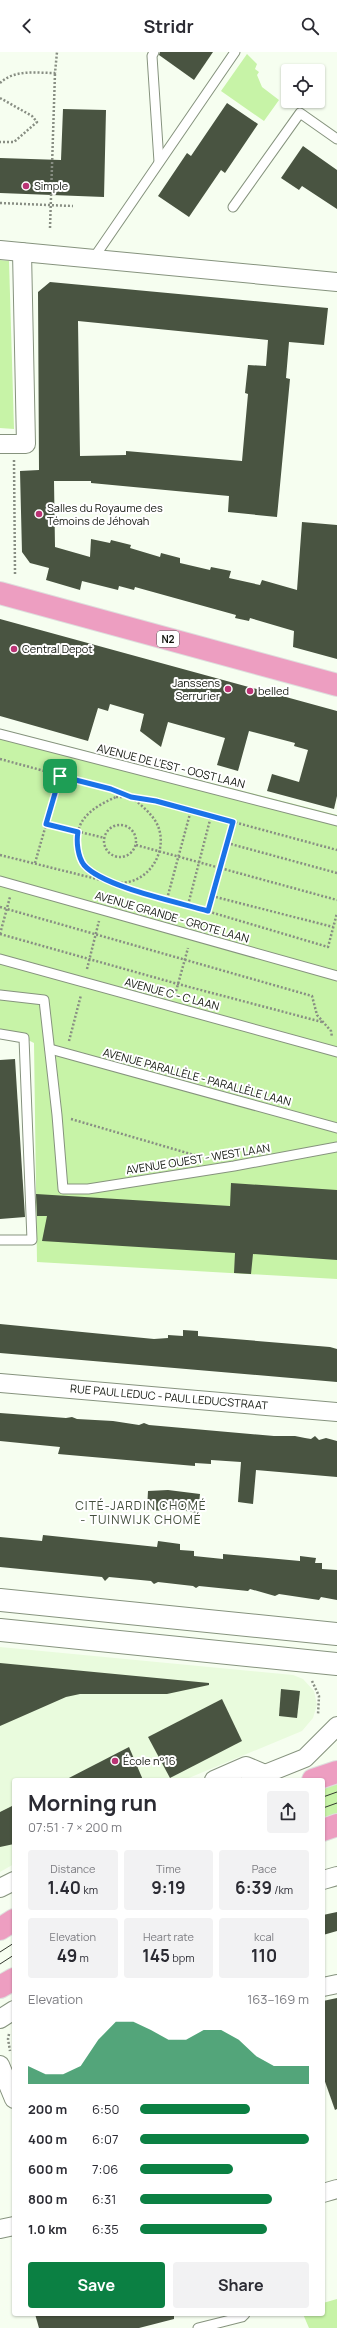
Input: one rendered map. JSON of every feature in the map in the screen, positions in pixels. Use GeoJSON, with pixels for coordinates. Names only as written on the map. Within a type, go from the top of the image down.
{"type":"FeatureCollection","features":[{"type":"Feature","properties":{"kind":"main road","name":"N2"},"geometry":{"type":"LineString","coordinates":[[0,592],[337,685]]}},
{"type":"Feature","properties":{"kind":"main road"},"geometry":{"type":"LineString","coordinates":[[319,1778],[337,1772]]}},
{"type":"Feature","properties":{"kind":"main road"},"geometry":{"type":"LineString","coordinates":[[325,1829],[337,1825]]}},
{"type":"Feature","properties":{"kind":"main road"},"geometry":{"type":"LineString","coordinates":[[0,1929],[12,1921]]}},
{"type":"Feature","properties":{"kind":"main road"},"geometry":{"type":"LineString","coordinates":[[0,1987],[12,1980]]}},
{"type":"Feature","properties":{"kind":"street"},"geometry":{"type":"LineString","coordinates":[[0,250],[337,282]]}},
{"type":"Feature","properties":{"kind":"street"},"geometry":{"type":"LineString","coordinates":[[7,444],[26,444],[22,252]]}},
{"type":"Feature","properties":{"kind":"street","name":"RUE PAUL LEDUC - PAUL LEDUCSTRAAT"},"geometry":{"type":"LineString","coordinates":[[0,1383],[337,1412]]}},
{"type":"Feature","properties":{"kind":"street"},"geometry":{"type":"LineString","coordinates":[[0,1600],[337,1634]]}},
{"type":"Feature","properties":{"kind":"street"},"geometry":{"type":"LineString","coordinates":[[0,1630],[337,1664]]}},
{"type":"Feature","properties":{"kind":"street"},"geometry":{"type":"LineString","coordinates":[[219,1778],[246,1766],[258,1777],[305,1758],[337,1726]]}},
{"type":"Feature","properties":{"kind":"street"},"geometry":{"type":"LineString","coordinates":[[325,1879],[337,1876]]}},
{"type":"Feature","properties":{"kind":"street"},"geometry":{"type":"LineString","coordinates":[[0,1888],[12,1881]]}},
{"type":"Feature","properties":{"kind":"street"},"geometry":{"type":"LineString","coordinates":[[325,1987],[337,1984]]}},
{"type":"Feature","properties":{"kind":"street"},"geometry":{"type":"LineString","coordinates":[[0,2019],[12,2011]]}},
{"type":"Feature","properties":{"kind":"street"},"geometry":{"type":"LineString","coordinates":[[3,2059],[12,2092]]}},
{"type":"Feature","properties":{"kind":"street"},"geometry":{"type":"LineString","coordinates":[[325,2192],[337,2189]]}},
{"type":"Feature","properties":{"kind":"street"},"geometry":{"type":"LineString","coordinates":[[0,2229],[12,2226]]}},
{"type":"Feature","properties":{"kind":"lane"},"geometry":{"type":"LineString","coordinates":[[154,52],[152,56],[159,162]]}},
{"type":"Feature","properties":{"kind":"lane"},"geometry":{"type":"LineString","coordinates":[[93,259],[235,52]]}},
{"type":"Feature","properties":{"kind":"lane"},"geometry":{"type":"LineString","coordinates":[[233,207],[300,113],[337,139]]}},
{"type":"Feature","properties":{"kind":"lane","name":"AVENUE DE L'EST - OOST LAAN"},"geometry":{"type":"LineString","coordinates":[[0,734],[337,821]]}},
{"type":"Feature","properties":{"kind":"lane","name":"AVENUE GRANDE - GROTE LAAN"},"geometry":{"type":"LineString","coordinates":[[0,881],[337,976]]}},
{"type":"Feature","properties":{"kind":"lane","name":"AVENUE C - C LAAN"},"geometry":{"type":"LineString","coordinates":[[0,959],[336,1051]]}},
{"type":"Feature","properties":{"kind":"lane"},"geometry":{"type":"LineString","coordinates":[[0,995],[44,1000],[57,1115]]}},
{"type":"Feature","properties":{"kind":"lane"},"geometry":{"type":"LineString","coordinates":[[0,1034],[24,1038],[32,1240],[0,1240]]}},
{"type":"Feature","properties":{"kind":"lane","name":"AVENUE PARALLÈLE - PARALLÈLE LAAN"},"geometry":{"type":"LineString","coordinates":[[50,1049],[337,1128]]}},
{"type":"Feature","properties":{"kind":"lane","name":"AVENUE OUEST - WEST LAAN"},"geometry":{"type":"LineString","coordinates":[[57,1115],[63,1189],[88,1189],[234,1166],[337,1147]]}},
{"type":"Feature","properties":{"kind":"lane"},"geometry":{"type":"LineString","coordinates":[[198,2328],[243,2316]]}},
{"type":"Feature","properties":{"kind":"path"},"geometry":{"type":"LineString","coordinates":[[50,228],[57,52]]}},
{"type":"Feature","properties":{"kind":"path"},"geometry":{"type":"LineString","coordinates":[[0,83],[6,78],[19,73],[55,73]]}},
{"type":"Feature","properties":{"kind":"path"},"geometry":{"type":"LineString","coordinates":[[0,98],[13,104],[37,122],[14,142],[0,142]]}},
{"type":"Feature","properties":{"kind":"path"},"geometry":{"type":"LineString","coordinates":[[0,203],[73,206]]}},
{"type":"Feature","properties":{"kind":"path"},"geometry":{"type":"LineString","coordinates":[[7,444],[15,574]]}},
{"type":"Feature","properties":{"kind":"path"},"geometry":{"type":"LineString","coordinates":[[0,759],[111,789],[131,797],[191,810],[337,850]]}},
{"type":"Feature","properties":{"kind":"path"},"geometry":{"type":"LineString","coordinates":[[35,864],[60,776]]}},
{"type":"Feature","properties":{"kind":"path"},"geometry":{"type":"LineString","coordinates":[[116,797],[131,797],[148,811],[157,823],[161,837],[160,852],[153,867],[142,877],[128,882],[110,882],[84,864],[78,851],[78,832],[82,822],[90,811],[116,797]]}},
{"type":"Feature","properties":{"kind":"path"},"geometry":{"type":"LineString","coordinates":[[167,899],[180,857],[191,810]]}},
{"type":"Feature","properties":{"kind":"path"},"geometry":{"type":"LineString","coordinates":[[188,905],[211,816]]}},
{"type":"Feature","properties":{"kind":"path"},"geometry":{"type":"LineString","coordinates":[[208,911],[233,822]]}},
{"type":"Feature","properties":{"kind":"path"},"geometry":{"type":"LineString","coordinates":[[46,824],[105,838]]}},
{"type":"Feature","properties":{"kind":"path"},"geometry":{"type":"LineString","coordinates":[[120,825],[125,826],[134,834],[136,845],[128,855],[118,856],[108,850],[105,838],[110,830],[120,825]]}},
{"type":"Feature","properties":{"kind":"path"},"geometry":{"type":"LineString","coordinates":[[227,843],[337,873]]}},
{"type":"Feature","properties":{"kind":"path"},"geometry":{"type":"LineString","coordinates":[[136,845],[337,900]]}},
{"type":"Feature","properties":{"kind":"path"},"geometry":{"type":"LineString","coordinates":[[0,855],[110,882],[328,947],[337,914]]}},
{"type":"Feature","properties":{"kind":"path"},"geometry":{"type":"LineString","coordinates":[[13,885],[0,934],[178,984],[322,1022]]}},
{"type":"Feature","properties":{"kind":"path"},"geometry":{"type":"LineString","coordinates":[[212,896],[334,927]]}},
{"type":"Feature","properties":{"kind":"path"},"geometry":{"type":"LineString","coordinates":[[0,907],[184,961],[312,996],[317,1015],[331,1031],[336,1051]]}},
{"type":"Feature","properties":{"kind":"path"},"geometry":{"type":"LineString","coordinates":[[171,1007],[191,936]]}},
{"type":"Feature","properties":{"kind":"path"},"geometry":{"type":"LineString","coordinates":[[57,1115],[204,1158]]}},
{"type":"Feature","properties":{"kind":"path"},"geometry":{"type":"LineString","coordinates":[[309,1676],[319,1696],[318,1715]]}},
{"type":"Feature","properties":{"kind":"path"},"geometry":{"type":"LineString","coordinates":[[3,2059],[10,2050],[8,2039],[12,2030]]}},
{"type":"Feature","properties":{"kind":"shaded area","name":"École n°16"},"geometry":{"type":"Polygon","coordinates":[[[0,1647],[293,1675],[303,1679],[314,1691],[317,1705],[313,1718],[302,1731],[189,1778],[12,1778],[12,1865],[0,1872],[0,1647]]]}},
{"type":"Feature","properties":{"kind":"green space"},"geometry":{"type":"Polygon","coordinates":[[[247,54],[257,64],[255,69],[259,72],[257,75],[262,87],[279,100],[264,121],[221,91],[247,54]]]}},
{"type":"Feature","properties":{"kind":"green space"},"geometry":{"type":"Polygon","coordinates":[[[0,260],[9,261],[14,429],[0,428],[0,260]]]}},
{"type":"Feature","properties":{"kind":"green space"},"geometry":{"type":"Polygon","coordinates":[[[0,729],[337,815],[337,1279],[37,1262],[34,1043],[24,1038],[0,1036],[0,729]]]}},
{"type":"Feature","properties":{"kind":"green space"},"geometry":{"type":"Polygon","coordinates":[[[337,1781],[337,1815],[325,1819],[325,1785],[337,1781]]]}},
{"type":"Feature","properties":{"kind":"green space"},"geometry":{"type":"Polygon","coordinates":[[[337,2299],[337,2328],[309,2328],[304,2316],[325,2316],[325,2302],[337,2299]]]}},
{"type":"Feature","properties":{"kind":"building"},"geometry":{"type":"Polygon","coordinates":[[[160,52],[213,52],[194,80],[159,55],[160,52]]]}},
{"type":"Feature","properties":{"kind":"building"},"geometry":{"type":"Polygon","coordinates":[[[227,103],[258,124],[225,173],[221,170],[189,217],[158,196],[187,153],[191,156],[227,103]]]}},
{"type":"Feature","properties":{"kind":"building"},"geometry":{"type":"Polygon","coordinates":[[[63,109],[106,110],[104,197],[0,193],[0,158],[61,160],[63,109]]]}},
{"type":"Feature","properties":{"kind":"building"},"geometry":{"type":"Polygon","coordinates":[[[303,146],[337,170],[337,209],[302,186],[299,190],[281,178],[303,146]]]}},
{"type":"Feature","properties":{"kind":"building"},"geometry":{"type":"Polygon","coordinates":[[[50,282],[328,308],[324,345],[289,342],[286,378],[290,379],[277,517],[228,512],[229,496],[91,483],[91,481],[54,481],[55,547],[90,557],[91,539],[110,543],[111,540],[131,545],[130,548],[160,557],[161,553],[180,558],[180,563],[210,570],[211,567],[231,571],[229,578],[260,585],[262,580],[297,590],[302,522],[337,525],[337,659],[293,647],[294,631],[250,618],[249,621],[235,618],[236,615],[135,587],[134,590],[119,586],[118,590],[82,581],[80,590],[46,580],[49,568],[30,563],[22,552],[20,471],[39,470],[38,292],[50,282]],[[78,321],[80,456],[126,455],[126,451],[242,461],[248,394],[245,393],[248,365],[266,366],[268,340],[78,321]]]}},
{"type":"Feature","properties":{"kind":"building"},"geometry":{"type":"Polygon","coordinates":[[[0,619],[337,711],[337,796],[334,809],[267,791],[272,774],[299,782],[308,750],[294,746],[295,743],[249,731],[238,771],[217,765],[225,738],[168,722],[161,747],[140,731],[144,714],[110,704],[108,711],[98,708],[88,741],[0,716],[0,619]]]}},
{"type":"Feature","properties":{"kind":"building"},"geometry":{"type":"Polygon","coordinates":[[[15,1059],[25,1217],[0,1219],[0,1060],[15,1059]]]}},
{"type":"Feature","properties":{"kind":"building"},"geometry":{"type":"Polygon","coordinates":[[[231,1183],[337,1190],[337,1260],[253,1254],[251,1274],[234,1273],[235,1253],[42,1241],[47,1216],[37,1216],[36,1194],[230,1206],[231,1183]]]}},
{"type":"Feature","properties":{"kind":"building"},"geometry":{"type":"Polygon","coordinates":[[[0,1324],[154,1339],[168,1338],[168,1335],[183,1336],[183,1330],[198,1331],[198,1336],[330,1347],[337,1349],[337,1382],[0,1353],[0,1324]]]}},
{"type":"Feature","properties":{"kind":"building"},"geometry":{"type":"Polygon","coordinates":[[[0,1413],[66,1418],[72,1417],[77,1419],[113,1421],[139,1425],[144,1423],[149,1425],[274,1436],[295,1436],[311,1439],[315,1436],[319,1440],[326,1438],[337,1441],[337,1477],[256,1470],[253,1504],[238,1502],[241,1462],[211,1460],[211,1464],[195,1463],[195,1466],[58,1454],[60,1447],[0,1441],[0,1413]]]}},
{"type":"Feature","properties":{"kind":"building"},"geometry":{"type":"Polygon","coordinates":[[[168,1490],[200,1494],[198,1513],[168,1508],[167,1511],[147,1510],[148,1491],[168,1490]]]}},
{"type":"Feature","properties":{"kind":"building"},"geometry":{"type":"Polygon","coordinates":[[[43,1535],[157,1547],[158,1541],[180,1544],[180,1550],[194,1551],[194,1556],[223,1559],[223,1554],[300,1561],[300,1556],[316,1558],[315,1563],[322,1563],[322,1569],[337,1570],[337,1600],[321,1597],[319,1600],[279,1594],[275,1596],[250,1589],[248,1591],[199,1586],[196,1588],[193,1586],[158,1582],[154,1584],[151,1581],[109,1577],[105,1581],[102,1577],[0,1567],[0,1537],[42,1541],[43,1535]]]}},
{"type":"Feature","properties":{"kind":"building"},"geometry":{"type":"Polygon","coordinates":[[[0,1663],[209,1683],[209,1685],[167,1694],[80,1694],[66,1697],[0,1726],[0,1663]]]}},
{"type":"Feature","properties":{"kind":"building"},"geometry":{"type":"Polygon","coordinates":[[[281,1689],[300,1691],[297,1718],[279,1716],[281,1689]]]}},
{"type":"Feature","properties":{"kind":"building"},"geometry":{"type":"Polygon","coordinates":[[[222,1699],[242,1741],[170,1778],[148,1737],[222,1699]]]}},
{"type":"Feature","properties":{"kind":"building"},"geometry":{"type":"Polygon","coordinates":[[[129,1747],[142,1778],[69,1778],[129,1747]]]}},
{"type":"Feature","properties":{"kind":"building"},"geometry":{"type":"Polygon","coordinates":[[[12,1806],[12,1844],[0,1847],[0,1812],[12,1806]]]}},
{"type":"Feature","properties":{"kind":"building"},"geometry":{"type":"Polygon","coordinates":[[[337,1912],[337,1931],[325,1934],[325,1915],[337,1912]]]}},
{"type":"Feature","properties":{"kind":"building"},"geometry":{"type":"Polygon","coordinates":[[[337,1998],[337,2109],[335,2110],[325,2082],[325,2001],[337,1998]]]}},
{"type":"Feature","properties":{"kind":"building"},"geometry":{"type":"Polygon","coordinates":[[[36,2316],[174,2316],[174,2319],[139,2328],[39,2328],[36,2316]]]}},
{"type":"Feature","properties":{"kind":"tram line"},"geometry":{"type":"LineString","coordinates":[[325,1796],[337,1792]]}},
{"type":"Feature","properties":{"kind":"tram line"},"geometry":{"type":"LineString","coordinates":[[325,1807],[337,1803]]}},
{"type":"Feature","properties":{"kind":"tram line"},"geometry":{"type":"LineString","coordinates":[[0,1952],[12,1944]]}},
{"type":"Feature","properties":{"kind":"tram line"},"geometry":{"type":"LineString","coordinates":[[0,1964],[12,1956]]}},
{"type":"Feature","properties":{"kind":"place","name":"Simple"},"geometry":{"type":"Point","coordinates":[26,186]}},
{"type":"Feature","properties":{"kind":"place","name":"Salles du Royaume des Témoins de Jéhovah"},"geometry":{"type":"Point","coordinates":[39,514]}},
{"type":"Feature","properties":{"kind":"place","name":"Central Depot"},"geometry":{"type":"Point","coordinates":[14,649]}},
{"type":"Feature","properties":{"kind":"place","name":"Janssens Serrurier"},"geometry":{"type":"Point","coordinates":[228,689]}},
{"type":"Feature","properties":{"kind":"place","name":"belled"},"geometry":{"type":"Point","coordinates":[250,691]}},
{"type":"Feature","properties":{"kind":"place","name":"École n°16"},"geometry":{"type":"Point","coordinates":[115,1761]}},
{"type":"Feature","properties":{"kind":"district","name":"CITÉ-JARDIN CHOMÉ - TUINWIJK CHOMÉ"},"geometry":{"type":"Point","coordinates":[141,1513]}},
{"type":"Feature","properties":{"kind":"route"},"geometry":{"type":"LineString","coordinates":[[60,776],[111,789],[131,797],[156,801],[233,822],[208,911],[110,882],[95,874],[84,864],[78,851],[78,832],[46,824],[60,776]]}}]}
